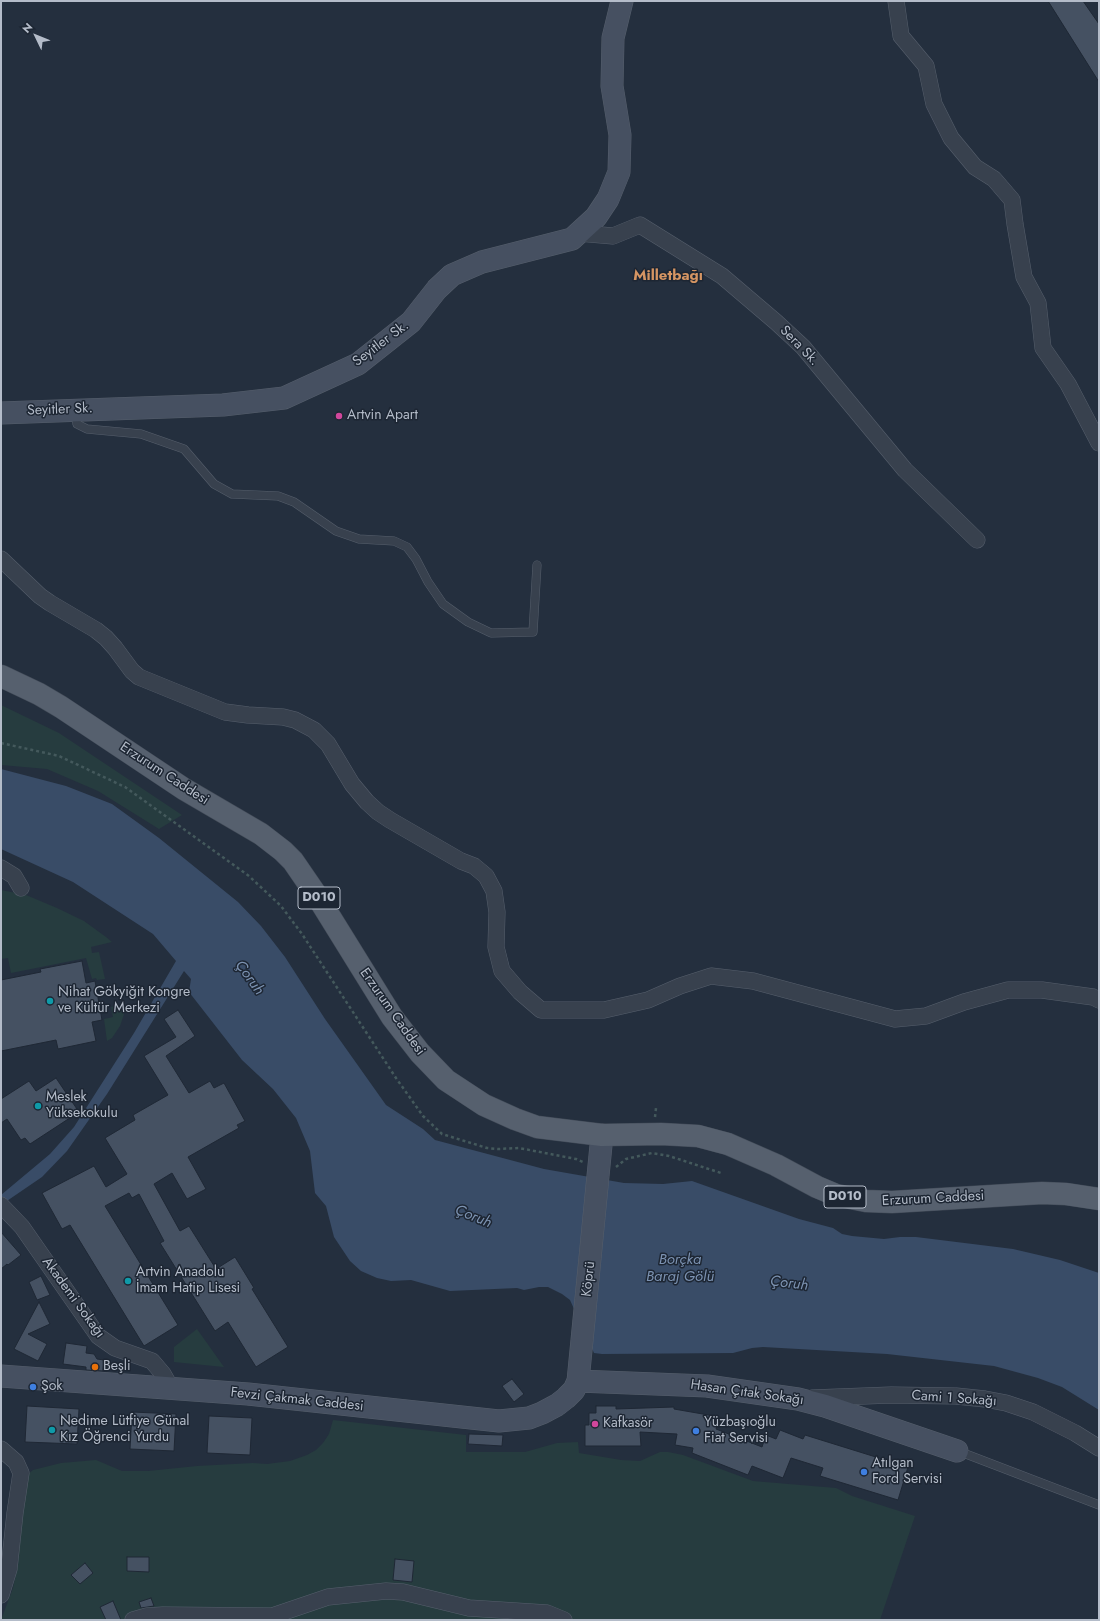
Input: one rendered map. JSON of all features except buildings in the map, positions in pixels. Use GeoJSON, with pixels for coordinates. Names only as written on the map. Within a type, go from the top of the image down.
{"type":"FeatureCollection","features":[{"type":"Feature","properties":{"kind":"main road","name":"Erzurum Caddesi"},"geometry":{"type":"LineString","coordinates":[[1,676],[39,694],[61,707],[184,788],[261,834],[282,850],[293,861],[317,896],[392,1017],[420,1053],[446,1080],[484,1105],[536,1127],[602,1135],[661,1134],[698,1136],[728,1144],[776,1165],[817,1187],[836,1195],[866,1202],[892,1202],[1042,1193],[1066,1194],[1099,1199]]}},
{"type":"Feature","properties":{"kind":"street","name":"Seyitler Sk."},"geometry":{"type":"LineString","coordinates":[[1,412],[223,405],[284,398],[358,364],[411,322],[437,289],[452,275],[482,262],[572,239],[596,217],[608,199],[619,172],[620,135],[612,86],[613,38],[622,1]]}},
{"type":"Feature","properties":{"kind":"street"},"geometry":{"type":"LineString","coordinates":[[896,1],[901,36],[926,66],[934,104],[951,138],[975,167],[994,179],[1012,200],[1024,277],[1038,303],[1043,348],[1068,384],[1099,443]]}},
{"type":"Feature","properties":{"kind":"street","name":"Sera Sk."},"geometry":{"type":"LineString","coordinates":[[578,233],[613,236],[640,225],[722,276],[803,347],[905,470],[977,540]]}},
{"type":"Feature","properties":{"kind":"street"},"geometry":{"type":"LineString","coordinates":[[1,559],[30,588],[45,600],[96,630],[106,638],[132,671],[139,677],[225,712],[248,716],[283,717],[295,720],[314,730],[328,744],[352,784],[367,802],[378,812],[461,861],[474,866],[486,876],[494,891],[497,912],[496,946],[502,971],[520,992],[541,1010],[604,1010],[648,1000],[680,986],[711,976],[753,981],[895,1019],[926,1016],[964,1002],[1008,990],[1042,990],[1093,997],[1099,1000]]}},
{"type":"Feature","properties":{"kind":"street"},"geometry":{"type":"LineString","coordinates":[[1,868],[14,876],[21,888]]}},
{"type":"Feature","properties":{"kind":"street","name":"Köprü"},"geometry":{"type":"LineString","coordinates":[[578,1381],[600,1171],[602,1135]]}},
{"type":"Feature","properties":{"kind":"street","name":"Akademi Sokağı"},"geometry":{"type":"LineString","coordinates":[[2,1207],[22,1227],[98,1336],[115,1348],[152,1361],[163,1374],[171,1388]]}},
{"type":"Feature","properties":{"kind":"street","name":"Fevzi Çakmak Caddesi"},"geometry":{"type":"LineString","coordinates":[[1,1376],[248,1394],[505,1421],[529,1418],[557,1405],[574,1390],[578,1381]]}},
{"type":"Feature","properties":{"kind":"street","name":"Hasan Çıtak Sokağı"},"geometry":{"type":"LineString","coordinates":[[578,1381],[675,1383],[798,1399],[825,1406],[957,1451]]}},
{"type":"Feature","properties":{"kind":"street","name":"Cami 1 Sokağı"},"geometry":{"type":"LineString","coordinates":[[798,1399],[891,1395],[956,1396],[985,1399],[1006,1403],[1033,1412],[1075,1433],[1099,1448]]}},
{"type":"Feature","properties":{"kind":"street"},"geometry":{"type":"LineString","coordinates":[[1,1449],[16,1462],[21,1473],[9,1569],[1,1595]]}},
{"type":"Feature","properties":{"kind":"street"},"geometry":{"type":"LineString","coordinates":[[133,1620],[147,1616],[163,1615],[272,1616],[328,1597],[386,1591],[403,1592],[469,1608],[547,1613],[564,1620]]}},
{"type":"Feature","properties":{"kind":"lane"},"geometry":{"type":"LineString","coordinates":[[75,410],[77,424],[87,429],[141,434],[184,449],[214,484],[232,494],[278,496],[294,502],[336,531],[359,539],[394,541],[407,547],[416,559],[428,582],[443,604],[468,622],[491,633],[533,632],[537,565]]}},
{"type":"Feature","properties":{"kind":"lane"},"geometry":{"type":"LineString","coordinates":[[957,1451],[1099,1504]]}},
{"type":"Feature","properties":{"kind":"path"},"geometry":{"type":"LineString","coordinates":[[1,743],[59,756],[126,787],[249,876],[281,906],[302,934],[396,1078],[423,1116],[442,1134],[487,1148],[498,1150],[519,1148],[576,1159],[600,1171],[626,1159],[652,1153],[669,1156],[721,1173]]}},
{"type":"Feature","properties":{"kind":"green space"},"geometry":{"type":"Polygon","coordinates":[[[1,705],[59,733],[182,815],[159,829],[98,791],[47,769],[1,765],[1,705]]]}},
{"type":"Feature","properties":{"kind":"green space"},"geometry":{"type":"Polygon","coordinates":[[[1,890],[26,895],[57,908],[84,921],[112,942],[91,947],[92,953],[99,952],[105,979],[92,979],[86,958],[11,973],[8,958],[1,959],[1,890]]]}},
{"type":"Feature","properties":{"kind":"green space"},"geometry":{"type":"Polygon","coordinates":[[[125,1004],[125,1011],[120,1026],[112,1038],[107,1041],[104,1019],[113,1017],[111,1007],[125,1004]]]}},
{"type":"Feature","properties":{"kind":"green space"},"geometry":{"type":"Polygon","coordinates":[[[197,1329],[224,1367],[174,1362],[174,1347],[197,1329]]]}},
{"type":"Feature","properties":{"kind":"green space"},"geometry":{"type":"Polygon","coordinates":[[[333,1420],[466,1435],[466,1452],[525,1452],[557,1443],[578,1442],[579,1453],[621,1460],[640,1461],[660,1452],[668,1452],[683,1455],[753,1481],[836,1488],[852,1496],[915,1516],[880,1620],[1,1620],[13,1588],[18,1565],[21,1492],[26,1476],[33,1470],[61,1463],[96,1460],[122,1471],[148,1471],[197,1466],[253,1463],[267,1464],[290,1461],[316,1450],[329,1434],[333,1420]]]}},
{"type":"Feature","properties":{"kind":"water","name":"Borçka Baraj Gölü"},"geometry":{"type":"Polygon","coordinates":[[[1,769],[66,786],[112,804],[159,838],[238,902],[261,926],[285,957],[325,1019],[386,1105],[423,1129],[435,1140],[544,1169],[624,1183],[663,1184],[692,1181],[799,1219],[833,1228],[842,1234],[884,1239],[916,1237],[1013,1249],[1060,1260],[1099,1273],[1099,1410],[1062,1387],[1038,1378],[994,1366],[887,1354],[763,1347],[733,1353],[594,1353],[570,1300],[548,1287],[524,1290],[517,1288],[450,1291],[411,1280],[391,1281],[377,1278],[361,1271],[350,1261],[334,1237],[326,1206],[315,1193],[310,1151],[296,1118],[273,1089],[242,1060],[189,992],[191,979],[184,971],[107,1094],[67,1151],[42,1177],[1,1205],[1,1195],[50,1154],[74,1127],[134,1033],[176,961],[153,934],[73,882],[1,849],[1,769]]]}},
{"type":"Feature","properties":{"kind":"place","name":"Artvin Apart"},"geometry":{"type":"Point","coordinates":[339,416]}},
{"type":"Feature","properties":{"kind":"place","name":"Nihat Gökyiğit Kongre ve Kültür Merkezi"},"geometry":{"type":"Point","coordinates":[50,1001]}},
{"type":"Feature","properties":{"kind":"place","name":"Meslek Yüksekokulu"},"geometry":{"type":"Point","coordinates":[38,1106]}},
{"type":"Feature","properties":{"kind":"place","name":"Artvin Anadolu İmam Hatip Lisesi"},"geometry":{"type":"Point","coordinates":[128,1281]}},
{"type":"Feature","properties":{"kind":"place","name":"Beşli"},"geometry":{"type":"Point","coordinates":[95,1367]}},
{"type":"Feature","properties":{"kind":"place","name":"Şok"},"geometry":{"type":"Point","coordinates":[33,1387]}},
{"type":"Feature","properties":{"kind":"place","name":"Kafkasör"},"geometry":{"type":"Point","coordinates":[595,1424]}},
{"type":"Feature","properties":{"kind":"place","name":"Nedime Lütfiye Günal Kız Öğrenci Yurdu"},"geometry":{"type":"Point","coordinates":[52,1430]}},
{"type":"Feature","properties":{"kind":"place","name":"Yüzbaşıoğlu Fiat Servisi"},"geometry":{"type":"Point","coordinates":[696,1431]}},
{"type":"Feature","properties":{"kind":"place","name":"Atılgan Ford Servisi"},"geometry":{"type":"Point","coordinates":[864,1472]}},
{"type":"Feature","properties":{"kind":"district","name":"Milletbağı"},"geometry":{"type":"Point","coordinates":[668,276]}},
{"type":"Feature","properties":{"kind":"water label","name":"Çoruh"},"geometry":{"type":"Point","coordinates":[249,978]}},
{"type":"Feature","properties":{"kind":"water label","name":"Çoruh"},"geometry":{"type":"Point","coordinates":[473,1217]}},
{"type":"Feature","properties":{"kind":"water label","name":"Çoruh"},"geometry":{"type":"Point","coordinates":[789,1284]}}]}
